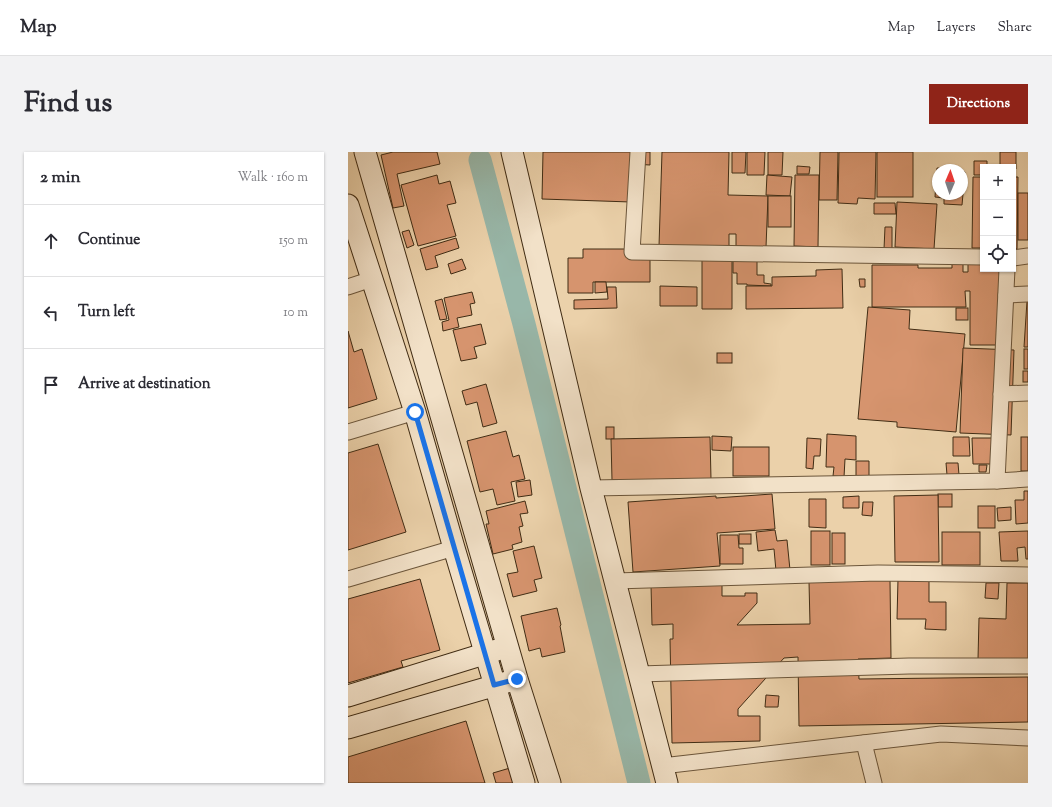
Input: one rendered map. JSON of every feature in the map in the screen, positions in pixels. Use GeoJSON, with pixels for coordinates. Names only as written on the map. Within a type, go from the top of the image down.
{"type":"FeatureCollection","features":[{"type":"Feature","properties":{"kind":"street"},"geometry":{"type":"LineString","coordinates":[[365,152],[507,647],[550,783]]}},
{"type":"Feature","properties":{"kind":"street"},"geometry":{"type":"LineString","coordinates":[[512,152],[591,488],[665,774],[864,743],[941,734],[1028,738]]}},
{"type":"Feature","properties":{"kind":"street"},"geometry":{"type":"LineString","coordinates":[[638,152],[632,252],[980,258]]}},
{"type":"Feature","properties":{"kind":"street"},"geometry":{"type":"LineString","coordinates":[[348,204],[415,412],[524,783]]}},
{"type":"Feature","properties":{"kind":"street"},"geometry":{"type":"LineString","coordinates":[[1016,258],[1028,256]]}},
{"type":"Feature","properties":{"kind":"street"},"geometry":{"type":"LineString","coordinates":[[997,481],[1007,272]]}},
{"type":"Feature","properties":{"kind":"street"},"geometry":{"type":"LineString","coordinates":[[348,287],[372,279]]}},
{"type":"Feature","properties":{"kind":"street"},"geometry":{"type":"LineString","coordinates":[[1006,294],[1028,294]]}},
{"type":"Feature","properties":{"kind":"street"},"geometry":{"type":"LineString","coordinates":[[1001,394],[1028,393]]}},
{"type":"Feature","properties":{"kind":"street"},"geometry":{"type":"LineString","coordinates":[[348,432],[415,412]]}},
{"type":"Feature","properties":{"kind":"street"},"geometry":{"type":"LineString","coordinates":[[591,488],[997,481],[1028,479]]}},
{"type":"Feature","properties":{"kind":"street"},"geometry":{"type":"LineString","coordinates":[[348,579],[454,548]]}},
{"type":"Feature","properties":{"kind":"street"},"geometry":{"type":"LineString","coordinates":[[615,581],[878,573],[1028,576]]}},
{"type":"Feature","properties":{"kind":"street"},"geometry":{"type":"LineString","coordinates":[[348,696],[507,647]]}},
{"type":"Feature","properties":{"kind":"street"},"geometry":{"type":"LineString","coordinates":[[639,674],[909,666],[1028,666]]}},
{"type":"Feature","properties":{"kind":"street"},"geometry":{"type":"LineString","coordinates":[[348,728],[517,679]]}},
{"type":"Feature","properties":{"kind":"street"},"geometry":{"type":"LineString","coordinates":[[864,743],[874,783]]}},
{"type":"Feature","properties":{"kind":"building"},"geometry":{"type":"Polygon","coordinates":[[[393,152],[437,152],[440,164],[397,174],[404,206],[393,208],[381,155],[393,152]]]}},
{"type":"Feature","properties":{"kind":"building"},"geometry":{"type":"Polygon","coordinates":[[[543,152],[632,152],[631,202],[542,199],[543,152]]]}},
{"type":"Feature","properties":{"kind":"building"},"geometry":{"type":"Polygon","coordinates":[[[633,152],[650,152],[650,165],[633,164],[633,152]]]}},
{"type":"Feature","properties":{"kind":"building"},"geometry":{"type":"Polygon","coordinates":[[[662,152],[729,152],[728,195],[768,196],[766,247],[736,246],[736,234],[729,234],[729,248],[659,246],[662,152]]]}},
{"type":"Feature","properties":{"kind":"building"},"geometry":{"type":"Polygon","coordinates":[[[732,152],[746,152],[745,173],[732,173],[732,152]]]}},
{"type":"Feature","properties":{"kind":"building"},"geometry":{"type":"Polygon","coordinates":[[[747,152],[765,152],[764,175],[747,175],[747,152]]]}},
{"type":"Feature","properties":{"kind":"building"},"geometry":{"type":"Polygon","coordinates":[[[768,152],[783,152],[782,175],[768,175],[768,152]]]}},
{"type":"Feature","properties":{"kind":"building"},"geometry":{"type":"Polygon","coordinates":[[[820,152],[838,152],[837,200],[819,200],[820,152]]]}},
{"type":"Feature","properties":{"kind":"building"},"geometry":{"type":"Polygon","coordinates":[[[839,152],[876,152],[875,199],[858,198],[857,204],[838,203],[839,152]]]}},
{"type":"Feature","properties":{"kind":"building"},"geometry":{"type":"Polygon","coordinates":[[[877,152],[913,152],[913,197],[877,197],[877,152]]]}},
{"type":"Feature","properties":{"kind":"building"},"geometry":{"type":"Polygon","coordinates":[[[1000,152],[1016,152],[1016,164],[1000,164],[1000,152]]]}},
{"type":"Feature","properties":{"kind":"building"},"geometry":{"type":"Polygon","coordinates":[[[974,161],[987,161],[987,164],[980,164],[980,175],[974,175],[974,161]]]}},
{"type":"Feature","properties":{"kind":"building"},"geometry":{"type":"Polygon","coordinates":[[[797,166],[810,167],[809,174],[797,174],[797,166]]]}},
{"type":"Feature","properties":{"kind":"building"},"geometry":{"type":"Polygon","coordinates":[[[437,175],[439,184],[450,181],[456,203],[447,205],[456,236],[418,246],[401,185],[437,175]]]}},
{"type":"Feature","properties":{"kind":"building"},"geometry":{"type":"Polygon","coordinates":[[[767,175],[792,177],[790,196],[766,195],[767,175]]]}},
{"type":"Feature","properties":{"kind":"building"},"geometry":{"type":"Polygon","coordinates":[[[795,175],[819,175],[818,247],[794,246],[795,175]]]}},
{"type":"Feature","properties":{"kind":"building"},"geometry":{"type":"Polygon","coordinates":[[[973,177],[980,177],[980,248],[972,248],[973,177]]]}},
{"type":"Feature","properties":{"kind":"building"},"geometry":{"type":"Polygon","coordinates":[[[1016,177],[1018,177],[1017,249],[1016,177]]]}},
{"type":"Feature","properties":{"kind":"building"},"geometry":{"type":"Polygon","coordinates":[[[1018,193],[1028,193],[1028,240],[1018,240],[1018,193]]]}},
{"type":"Feature","properties":{"kind":"building"},"geometry":{"type":"Polygon","coordinates":[[[768,196],[791,196],[791,227],[768,227],[768,196]]]}},
{"type":"Feature","properties":{"kind":"building"},"geometry":{"type":"Polygon","coordinates":[[[944,200],[962,200],[962,205],[944,204],[944,200]]]}},
{"type":"Feature","properties":{"kind":"building"},"geometry":{"type":"Polygon","coordinates":[[[897,202],[937,204],[934,249],[895,247],[897,202]]]}},
{"type":"Feature","properties":{"kind":"building"},"geometry":{"type":"Polygon","coordinates":[[[874,203],[895,203],[896,214],[874,214],[874,203]]]}},
{"type":"Feature","properties":{"kind":"building"},"geometry":{"type":"Polygon","coordinates":[[[885,227],[892,227],[892,249],[884,249],[885,227]]]}},
{"type":"Feature","properties":{"kind":"building"},"geometry":{"type":"Polygon","coordinates":[[[409,230],[414,245],[407,248],[402,232],[409,230]]]}},
{"type":"Feature","properties":{"kind":"building"},"geometry":{"type":"Polygon","coordinates":[[[456,238],[459,248],[435,256],[438,267],[426,270],[420,249],[456,238]]]}},
{"type":"Feature","properties":{"kind":"building"},"geometry":{"type":"Polygon","coordinates":[[[583,249],[650,249],[650,282],[593,282],[593,293],[568,293],[568,258],[583,258],[583,249]]]}},
{"type":"Feature","properties":{"kind":"building"},"geometry":{"type":"Polygon","coordinates":[[[702,257],[732,258],[732,309],[702,309],[702,257]]]}},
{"type":"Feature","properties":{"kind":"building"},"geometry":{"type":"Polygon","coordinates":[[[462,259],[466,269],[451,274],[448,264],[462,259]]]}},
{"type":"Feature","properties":{"kind":"building"},"geometry":{"type":"Polygon","coordinates":[[[733,259],[757,259],[757,275],[764,275],[764,283],[771,284],[771,286],[737,284],[737,273],[733,273],[733,259]]]}},
{"type":"Feature","properties":{"kind":"building"},"geometry":{"type":"Polygon","coordinates":[[[952,263],[963,264],[963,272],[968,272],[968,264],[980,263],[980,272],[1011,272],[1011,345],[970,345],[970,291],[965,291],[966,307],[872,307],[872,265],[918,265],[918,268],[952,268],[952,263]]]}},
{"type":"Feature","properties":{"kind":"building"},"geometry":{"type":"Polygon","coordinates":[[[842,269],[843,308],[746,309],[746,286],[772,286],[772,277],[816,276],[816,270],[842,269]]]}},
{"type":"Feature","properties":{"kind":"building"},"geometry":{"type":"Polygon","coordinates":[[[859,279],[865,279],[865,287],[860,287],[859,279]]]}},
{"type":"Feature","properties":{"kind":"building"},"geometry":{"type":"Polygon","coordinates":[[[595,282],[606,282],[607,292],[595,293],[595,282]]]}},
{"type":"Feature","properties":{"kind":"building"},"geometry":{"type":"Polygon","coordinates":[[[660,286],[697,287],[697,306],[660,306],[660,286]]]}},
{"type":"Feature","properties":{"kind":"building"},"geometry":{"type":"Polygon","coordinates":[[[607,287],[616,287],[617,308],[574,309],[574,300],[608,299],[607,287]]]}},
{"type":"Feature","properties":{"kind":"building"},"geometry":{"type":"Polygon","coordinates":[[[472,292],[475,303],[470,304],[472,315],[457,318],[459,327],[443,331],[442,322],[449,320],[444,298],[472,292]]]}},
{"type":"Feature","properties":{"kind":"building"},"geometry":{"type":"Polygon","coordinates":[[[442,299],[447,319],[440,320],[435,301],[442,299]]]}},
{"type":"Feature","properties":{"kind":"building"},"geometry":{"type":"Polygon","coordinates":[[[1027,301],[1028,347],[1024,347],[1027,301]]]}},
{"type":"Feature","properties":{"kind":"building"},"geometry":{"type":"Polygon","coordinates":[[[868,307],[910,310],[909,329],[965,334],[956,432],[897,427],[897,422],[858,419],[868,307]]]}},
{"type":"Feature","properties":{"kind":"building"},"geometry":{"type":"Polygon","coordinates":[[[956,308],[968,308],[968,320],[956,320],[956,308]]]}},
{"type":"Feature","properties":{"kind":"building"},"geometry":{"type":"Polygon","coordinates":[[[481,324],[486,344],[474,347],[477,358],[461,361],[453,330],[481,324]]]}},
{"type":"Feature","properties":{"kind":"building"},"geometry":{"type":"Polygon","coordinates":[[[348,331],[354,352],[362,349],[377,399],[348,408],[348,331]]]}},
{"type":"Feature","properties":{"kind":"building"},"geometry":{"type":"Polygon","coordinates":[[[963,348],[1014,350],[1011,435],[960,433],[963,348]]]}},
{"type":"Feature","properties":{"kind":"building"},"geometry":{"type":"Polygon","coordinates":[[[1024,349],[1028,349],[1028,369],[1024,369],[1024,349]]]}},
{"type":"Feature","properties":{"kind":"building"},"geometry":{"type":"Polygon","coordinates":[[[717,353],[732,353],[732,363],[717,363],[717,353]]]}},
{"type":"Feature","properties":{"kind":"building"},"geometry":{"type":"Polygon","coordinates":[[[1023,371],[1028,371],[1028,382],[1023,382],[1023,371]]]}},
{"type":"Feature","properties":{"kind":"building"},"geometry":{"type":"Polygon","coordinates":[[[486,384],[497,423],[483,427],[477,402],[466,405],[462,391],[486,384]]]}},
{"type":"Feature","properties":{"kind":"building"},"geometry":{"type":"Polygon","coordinates":[[[606,427],[614,427],[614,439],[606,439],[606,427]]]}},
{"type":"Feature","properties":{"kind":"building"},"geometry":{"type":"Polygon","coordinates":[[[506,431],[513,457],[519,455],[525,479],[511,482],[515,501],[497,505],[493,489],[480,492],[467,441],[506,431]]]}},
{"type":"Feature","properties":{"kind":"building"},"geometry":{"type":"Polygon","coordinates":[[[827,434],[856,436],[856,460],[845,459],[844,477],[833,476],[834,467],[826,467],[827,434]]]}},
{"type":"Feature","properties":{"kind":"building"},"geometry":{"type":"Polygon","coordinates":[[[712,436],[732,437],[731,451],[712,450],[712,436]]]}},
{"type":"Feature","properties":{"kind":"building"},"geometry":{"type":"Polygon","coordinates":[[[710,437],[711,479],[612,480],[611,439],[710,437]]]}},
{"type":"Feature","properties":{"kind":"building"},"geometry":{"type":"Polygon","coordinates":[[[953,437],[969,437],[970,456],[953,456],[953,437]]]}},
{"type":"Feature","properties":{"kind":"building"},"geometry":{"type":"Polygon","coordinates":[[[1021,437],[1028,437],[1028,471],[1021,471],[1021,437]]]}},
{"type":"Feature","properties":{"kind":"building"},"geometry":{"type":"Polygon","coordinates":[[[807,438],[821,439],[820,456],[814,456],[813,469],[806,468],[807,438]]]}},
{"type":"Feature","properties":{"kind":"building"},"geometry":{"type":"Polygon","coordinates":[[[972,438],[995,438],[1006,443],[1006,451],[996,451],[996,464],[973,464],[972,438]]]}},
{"type":"Feature","properties":{"kind":"building"},"geometry":{"type":"Polygon","coordinates":[[[378,444],[406,532],[348,550],[348,453],[378,444]]]}},
{"type":"Feature","properties":{"kind":"building"},"geometry":{"type":"Polygon","coordinates":[[[733,447],[769,447],[769,476],[733,476],[733,447]]]}},
{"type":"Feature","properties":{"kind":"building"},"geometry":{"type":"Polygon","coordinates":[[[856,461],[869,461],[869,477],[856,476],[856,461]]]}},
{"type":"Feature","properties":{"kind":"building"},"geometry":{"type":"Polygon","coordinates":[[[946,463],[958,463],[959,475],[947,475],[946,463]]]}},
{"type":"Feature","properties":{"kind":"building"},"geometry":{"type":"Polygon","coordinates":[[[979,465],[987,465],[986,472],[979,472],[979,465]]]}},
{"type":"Feature","properties":{"kind":"building"},"geometry":{"type":"Polygon","coordinates":[[[530,480],[532,495],[518,497],[516,482],[530,480]]]}},
{"type":"Feature","properties":{"kind":"building"},"geometry":{"type":"Polygon","coordinates":[[[1024,491],[1028,491],[1028,523],[1016,524],[1015,500],[1024,500],[1024,491]]]}},
{"type":"Feature","properties":{"kind":"building"},"geometry":{"type":"Polygon","coordinates":[[[772,494],[775,529],[717,533],[720,566],[633,572],[628,502],[772,494]]]}},
{"type":"Feature","properties":{"kind":"building"},"geometry":{"type":"Polygon","coordinates":[[[938,494],[952,494],[952,507],[938,507],[938,494]]]}},
{"type":"Feature","properties":{"kind":"building"},"geometry":{"type":"Polygon","coordinates":[[[938,495],[939,562],[895,562],[894,496],[938,495]]]}},
{"type":"Feature","properties":{"kind":"building"},"geometry":{"type":"Polygon","coordinates":[[[859,496],[859,508],[843,508],[843,497],[859,496]]]}},
{"type":"Feature","properties":{"kind":"building"},"geometry":{"type":"Polygon","coordinates":[[[809,499],[826,499],[826,528],[809,527],[809,499]]]}},
{"type":"Feature","properties":{"kind":"building"},"geometry":{"type":"Polygon","coordinates":[[[525,501],[528,513],[520,514],[523,526],[519,527],[522,542],[512,545],[513,549],[493,554],[486,524],[489,524],[486,511],[525,501]]]}},
{"type":"Feature","properties":{"kind":"building"},"geometry":{"type":"Polygon","coordinates":[[[863,502],[873,502],[872,516],[862,515],[863,502]]]}},
{"type":"Feature","properties":{"kind":"building"},"geometry":{"type":"Polygon","coordinates":[[[978,506],[995,506],[995,528],[978,528],[978,506]]]}},
{"type":"Feature","properties":{"kind":"building"},"geometry":{"type":"Polygon","coordinates":[[[1011,507],[1011,520],[998,521],[997,508],[1011,507]]]}},
{"type":"Feature","properties":{"kind":"building"},"geometry":{"type":"Polygon","coordinates":[[[775,530],[777,541],[787,540],[790,570],[776,571],[774,549],[758,551],[756,532],[775,530]]]}},
{"type":"Feature","properties":{"kind":"building"},"geometry":{"type":"Polygon","coordinates":[[[811,531],[830,531],[830,565],[811,565],[811,531]]]}},
{"type":"Feature","properties":{"kind":"building"},"geometry":{"type":"Polygon","coordinates":[[[1028,531],[1028,559],[1026,559],[1025,547],[1017,548],[1018,561],[1001,561],[999,532],[1028,531]]]}},
{"type":"Feature","properties":{"kind":"building"},"geometry":{"type":"Polygon","coordinates":[[[942,532],[980,532],[980,565],[942,565],[942,532]]]}},
{"type":"Feature","properties":{"kind":"building"},"geometry":{"type":"Polygon","coordinates":[[[832,533],[845,533],[845,564],[832,564],[832,533]]]}},
{"type":"Feature","properties":{"kind":"building"},"geometry":{"type":"Polygon","coordinates":[[[739,534],[751,534],[751,544],[739,544],[739,534]]]}},
{"type":"Feature","properties":{"kind":"building"},"geometry":{"type":"Polygon","coordinates":[[[720,535],[738,535],[739,548],[743,548],[743,564],[720,564],[720,535]]]}},
{"type":"Feature","properties":{"kind":"building"},"geometry":{"type":"Polygon","coordinates":[[[534,546],[542,578],[534,580],[537,591],[513,597],[507,574],[518,572],[513,551],[534,546]]]}},
{"type":"Feature","properties":{"kind":"building"},"geometry":{"type":"Polygon","coordinates":[[[420,579],[440,650],[401,661],[403,667],[348,683],[348,599],[420,579]]]}},
{"type":"Feature","properties":{"kind":"building"},"geometry":{"type":"Polygon","coordinates":[[[898,579],[929,579],[929,602],[946,602],[946,630],[925,629],[926,619],[897,619],[898,579]]]}},
{"type":"Feature","properties":{"kind":"building"},"geometry":{"type":"Polygon","coordinates":[[[890,580],[891,658],[858,659],[859,679],[1028,677],[1028,722],[799,726],[798,657],[784,658],[738,709],[738,716],[760,716],[760,741],[672,743],[670,639],[673,639],[673,624],[652,625],[651,585],[722,584],[722,596],[745,596],[745,593],[757,593],[757,603],[737,625],[810,624],[809,582],[890,580]]]}},
{"type":"Feature","properties":{"kind":"building"},"geometry":{"type":"Polygon","coordinates":[[[986,583],[999,583],[998,599],[985,598],[986,583]]]}},
{"type":"Feature","properties":{"kind":"building"},"geometry":{"type":"Polygon","coordinates":[[[1007,583],[1028,583],[1028,659],[978,659],[979,618],[1006,619],[1007,583]]]}},
{"type":"Feature","properties":{"kind":"building"},"geometry":{"type":"Polygon","coordinates":[[[557,608],[565,652],[542,657],[540,648],[529,651],[521,616],[557,608]]]}},
{"type":"Feature","properties":{"kind":"building"},"geometry":{"type":"Polygon","coordinates":[[[766,695],[779,696],[778,707],[765,707],[766,695]]]}},
{"type":"Feature","properties":{"kind":"building"},"geometry":{"type":"Polygon","coordinates":[[[466,721],[485,783],[348,783],[348,757],[466,721]]]}},
{"type":"Feature","properties":{"kind":"building"},"geometry":{"type":"Polygon","coordinates":[[[510,768],[515,783],[496,783],[493,773],[510,768]]]}},
{"type":"Feature","properties":{"kind":"waterway"},"geometry":{"type":"LineString","coordinates":[[480,160],[524,324],[639,783]]}},
{"type":"Feature","properties":{"kind":"route"},"geometry":{"type":"LineString","coordinates":[[415,412],[494,685],[517,679]]}}]}
